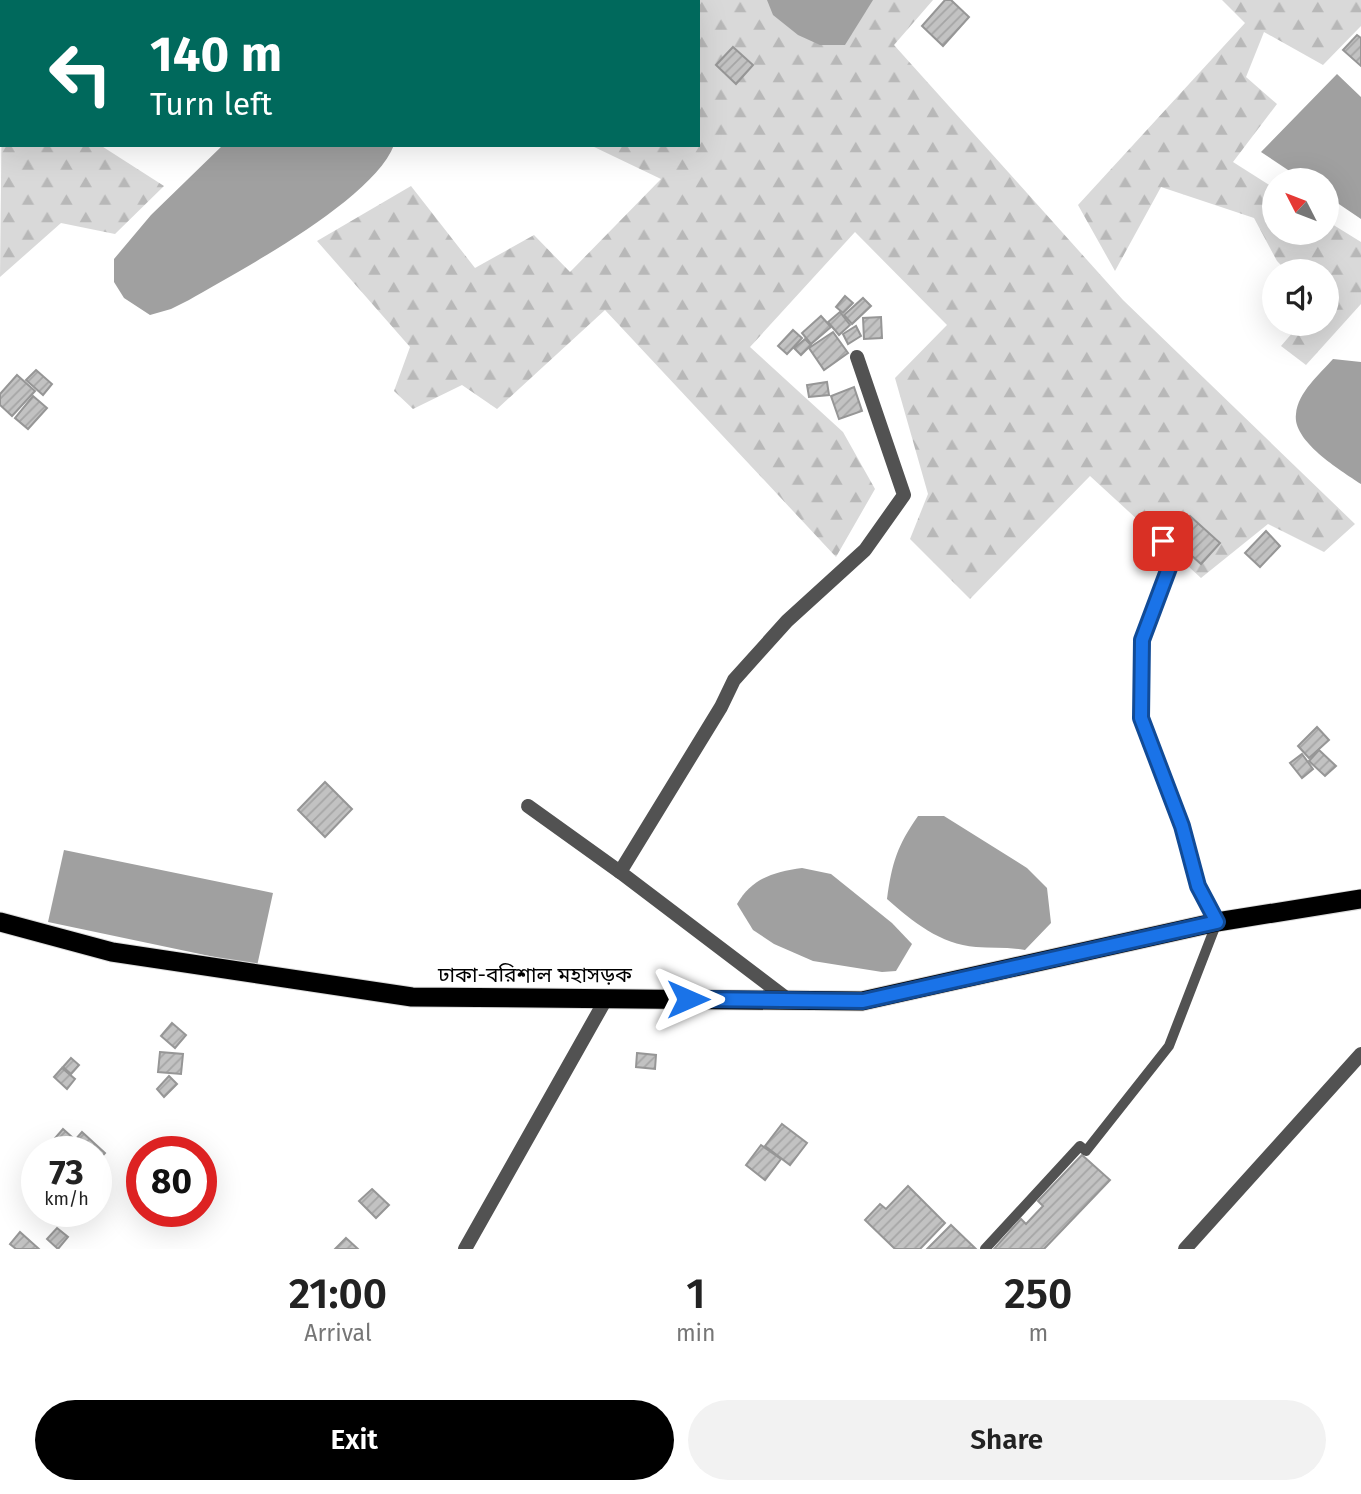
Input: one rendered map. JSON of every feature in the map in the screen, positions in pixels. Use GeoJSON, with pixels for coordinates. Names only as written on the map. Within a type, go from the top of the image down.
{"type":"FeatureCollection","features":[{"type":"Feature","properties":{"kind":"highway","name":"ঢাকা-বরিশাল মহাসড়ক"},"geometry":{"type":"LineString","coordinates":[[0,922],[112,952],[412,997],[863,1001],[1217,922],[1361,898]]}},
{"type":"Feature","properties":{"kind":"street"},"geometry":{"type":"LineString","coordinates":[[620,872],[721,707],[734,680],[787,621],[865,550],[904,495],[857,357]]}},
{"type":"Feature","properties":{"kind":"street"},"geometry":{"type":"LineString","coordinates":[[528,806],[620,872],[788,1001],[798,1000]]}},
{"type":"Feature","properties":{"kind":"street"},"geometry":{"type":"LineString","coordinates":[[465,1249],[606,999]]}},
{"type":"Feature","properties":{"kind":"street"},"geometry":{"type":"LineString","coordinates":[[1185,1249],[1361,1054]]}},
{"type":"Feature","properties":{"kind":"lane"},"geometry":{"type":"LineString","coordinates":[[985,1249],[1080,1146],[1086,1151],[1169,1046],[1217,922],[1198,886],[1182,826],[1141,718],[1142,640],[1172,560],[1154,522]]}},
{"type":"Feature","properties":{"kind":"green space"},"geometry":{"type":"Polygon","coordinates":[[[700,0],[933,0],[894,45],[1123,300],[1355,524],[1324,552],[1268,524],[1201,578],[1090,476],[970,599],[910,539],[928,494],[895,378],[947,325],[855,232],[750,347],[843,432],[875,489],[836,557],[605,310],[497,409],[462,385],[413,409],[394,391],[410,347],[317,241],[411,186],[475,268],[534,235],[570,272],[661,179],[594,147],[700,147],[700,0]]]}},
{"type":"Feature","properties":{"kind":"green space"},"geometry":{"type":"Polygon","coordinates":[[[1222,0],[1361,0],[1361,26],[1323,65],[1264,32],[1246,77],[1277,104],[1233,162],[1262,180],[1262,233],[1254,218],[1161,187],[1115,271],[1078,205],[1245,23],[1222,0]]]}},
{"type":"Feature","properties":{"kind":"green space"},"geometry":{"type":"Polygon","coordinates":[[[1,147],[103,147],[164,186],[115,234],[61,223],[0,277],[1,147]]]}},
{"type":"Feature","properties":{"kind":"green space"},"geometry":{"type":"Polygon","coordinates":[[[1339,228],[1361,242],[1361,304],[1339,328],[1339,259],[1276,259],[1268,245],[1339,245],[1339,228]]]}},
{"type":"Feature","properties":{"kind":"green space"},"geometry":{"type":"Polygon","coordinates":[[[1290,336],[1332,336],[1306,365],[1281,346],[1290,336]]]}},
{"type":"Feature","properties":{"kind":"shaded area"},"geometry":{"type":"Polygon","coordinates":[[[767,0],[873,0],[845,45],[820,45],[798,35],[773,15],[767,0]]]}},
{"type":"Feature","properties":{"kind":"shaded area"},"geometry":{"type":"Polygon","coordinates":[[[1337,74],[1361,97],[1361,219],[1339,204],[1339,168],[1285,168],[1261,152],[1337,74]]]}},
{"type":"Feature","properties":{"kind":"shaded area"},"geometry":{"type":"Polygon","coordinates":[[[221,147],[393,147],[381,166],[360,188],[303,232],[189,300],[150,315],[124,298],[114,282],[114,259],[151,215],[221,147]]]}},
{"type":"Feature","properties":{"kind":"shaded area"},"geometry":{"type":"Polygon","coordinates":[[[1333,359],[1361,362],[1361,484],[1319,454],[1309,444],[1297,424],[1296,414],[1301,398],[1333,359]]]}},
{"type":"Feature","properties":{"kind":"shaded area"},"geometry":{"type":"Polygon","coordinates":[[[918,816],[944,816],[1027,868],[1047,888],[1051,923],[1025,950],[976,947],[939,937],[917,924],[887,899],[897,855],[918,816]]]}},
{"type":"Feature","properties":{"kind":"shaded area"},"geometry":{"type":"Polygon","coordinates":[[[64,850],[273,893],[257,966],[48,922],[64,850]]]}},
{"type":"Feature","properties":{"kind":"shaded area"},"geometry":{"type":"Polygon","coordinates":[[[802,868],[831,874],[892,923],[912,944],[896,971],[882,972],[813,961],[774,944],[753,930],[737,904],[743,895],[765,878],[802,868]]]}},
{"type":"Feature","properties":{"kind":"building"},"geometry":{"type":"Polygon","coordinates":[[[945,0],[951,0],[969,17],[943,46],[922,26],[945,0]]]}},
{"type":"Feature","properties":{"kind":"building"},"geometry":{"type":"Polygon","coordinates":[[[1357,35],[1361,38],[1361,66],[1343,50],[1357,35]]]}},
{"type":"Feature","properties":{"kind":"building"},"geometry":{"type":"Polygon","coordinates":[[[733,47],[753,65],[736,84],[716,65],[733,47]]]}},
{"type":"Feature","properties":{"kind":"building"},"geometry":{"type":"Polygon","coordinates":[[[845,296],[853,303],[843,313],[836,307],[845,296]]]}},
{"type":"Feature","properties":{"kind":"building"},"geometry":{"type":"Polygon","coordinates":[[[863,298],[871,306],[852,324],[844,315],[863,298]]]}},
{"type":"Feature","properties":{"kind":"building"},"geometry":{"type":"Polygon","coordinates":[[[840,312],[850,325],[839,335],[828,322],[840,312]]]}},
{"type":"Feature","properties":{"kind":"building"},"geometry":{"type":"Polygon","coordinates":[[[821,316],[831,327],[811,344],[802,333],[821,316]]]}},
{"type":"Feature","properties":{"kind":"building"},"geometry":{"type":"Polygon","coordinates":[[[881,317],[882,338],[864,339],[863,318],[881,317]]]}},
{"type":"Feature","properties":{"kind":"building"},"geometry":{"type":"Polygon","coordinates":[[[856,326],[861,336],[848,344],[843,334],[856,326]]]}},
{"type":"Feature","properties":{"kind":"building"},"geometry":{"type":"Polygon","coordinates":[[[793,330],[802,338],[787,354],[778,346],[793,330]]]}},
{"type":"Feature","properties":{"kind":"building"},"geometry":{"type":"Polygon","coordinates":[[[833,332],[848,353],[824,370],[809,348],[833,332]]]}},
{"type":"Feature","properties":{"kind":"building"},"geometry":{"type":"Polygon","coordinates":[[[805,339],[811,345],[801,355],[794,348],[805,339]]]}},
{"type":"Feature","properties":{"kind":"building"},"geometry":{"type":"Polygon","coordinates":[[[36,370],[52,384],[43,395],[26,380],[36,370]]]}},
{"type":"Feature","properties":{"kind":"building"},"geometry":{"type":"Polygon","coordinates":[[[17,375],[35,391],[12,416],[0,405],[0,394],[17,375]]]}},
{"type":"Feature","properties":{"kind":"building"},"geometry":{"type":"Polygon","coordinates":[[[827,382],[829,395],[809,397],[807,385],[827,382]]]}},
{"type":"Feature","properties":{"kind":"building"},"geometry":{"type":"Polygon","coordinates":[[[854,387],[862,411],[839,419],[831,396],[854,387]]]}},
{"type":"Feature","properties":{"kind":"building"},"geometry":{"type":"Polygon","coordinates":[[[33,396],[47,408],[28,429],[15,418],[33,396]]]}},
{"type":"Feature","properties":{"kind":"building"},"geometry":{"type":"Polygon","coordinates":[[[1190,516],[1220,543],[1201,564],[1171,537],[1190,516]]]}},
{"type":"Feature","properties":{"kind":"building"},"geometry":{"type":"Polygon","coordinates":[[[1266,531],[1280,546],[1260,567],[1245,553],[1266,531]]]}},
{"type":"Feature","properties":{"kind":"building"},"geometry":{"type":"Polygon","coordinates":[[[1317,727],[1329,740],[1309,758],[1298,746],[1317,727]]]}},
{"type":"Feature","properties":{"kind":"building"},"geometry":{"type":"Polygon","coordinates":[[[1319,750],[1336,766],[1325,776],[1309,761],[1319,750]]]}},
{"type":"Feature","properties":{"kind":"building"},"geometry":{"type":"Polygon","coordinates":[[[1302,754],[1313,769],[1302,778],[1290,763],[1302,754]]]}},
{"type":"Feature","properties":{"kind":"building"},"geometry":{"type":"Polygon","coordinates":[[[325,782],[352,809],[325,837],[298,810],[325,782]]]}},
{"type":"Feature","properties":{"kind":"building"},"geometry":{"type":"Polygon","coordinates":[[[172,1023],[186,1035],[175,1048],[161,1036],[172,1023]]]}},
{"type":"Feature","properties":{"kind":"building"},"geometry":{"type":"Polygon","coordinates":[[[160,1052],[183,1054],[181,1074],[158,1072],[160,1052]]]}},
{"type":"Feature","properties":{"kind":"building"},"geometry":{"type":"Polygon","coordinates":[[[637,1053],[656,1055],[655,1069],[636,1067],[637,1053]]]}},
{"type":"Feature","properties":{"kind":"building"},"geometry":{"type":"Polygon","coordinates":[[[71,1058],[79,1065],[71,1074],[63,1067],[71,1058]]]}},
{"type":"Feature","properties":{"kind":"building"},"geometry":{"type":"Polygon","coordinates":[[[62,1068],[75,1079],[67,1089],[54,1077],[62,1068]]]}},
{"type":"Feature","properties":{"kind":"building"},"geometry":{"type":"Polygon","coordinates":[[[169,1076],[177,1084],[164,1097],[157,1089],[169,1076]]]}},
{"type":"Feature","properties":{"kind":"building"},"geometry":{"type":"Polygon","coordinates":[[[782,1124],[807,1143],[790,1165],[765,1146],[782,1124]]]}},
{"type":"Feature","properties":{"kind":"building"},"geometry":{"type":"Polygon","coordinates":[[[63,1129],[71,1136],[57,1136],[63,1129]]]}},
{"type":"Feature","properties":{"kind":"building"},"geometry":{"type":"Polygon","coordinates":[[[761,1145],[781,1159],[765,1180],[746,1165],[761,1145]]]}},
{"type":"Feature","properties":{"kind":"building"},"geometry":{"type":"Polygon","coordinates":[[[1082,1155],[1110,1180],[1044,1249],[994,1249],[1021,1219],[1026,1224],[1043,1206],[1038,1201],[1082,1155]]]}},
{"type":"Feature","properties":{"kind":"building"},"geometry":{"type":"Polygon","coordinates":[[[908,1186],[945,1223],[920,1249],[895,1249],[865,1220],[880,1204],[886,1209],[908,1186]]]}},
{"type":"Feature","properties":{"kind":"building"},"geometry":{"type":"Polygon","coordinates":[[[372,1189],[389,1205],[376,1218],[359,1201],[372,1189]]]}},
{"type":"Feature","properties":{"kind":"building"},"geometry":{"type":"Polygon","coordinates":[[[951,1225],[975,1248],[927,1249],[951,1225]]]}},
{"type":"Feature","properties":{"kind":"building"},"geometry":{"type":"Polygon","coordinates":[[[57,1228],[68,1237],[58,1249],[47,1239],[57,1228]]]}},
{"type":"Feature","properties":{"kind":"building"},"geometry":{"type":"Polygon","coordinates":[[[20,1232],[39,1249],[16,1249],[10,1244],[20,1232]]]}},
{"type":"Feature","properties":{"kind":"building"},"geometry":{"type":"Polygon","coordinates":[[[346,1238],[358,1249],[335,1249],[346,1238]]]}},
{"type":"Feature","properties":{"kind":"route"},"geometry":{"type":"LineString","coordinates":[[688,999],[863,1001],[1217,922],[1198,886],[1182,826],[1141,718],[1142,640],[1172,560],[1163,541]]}}]}
